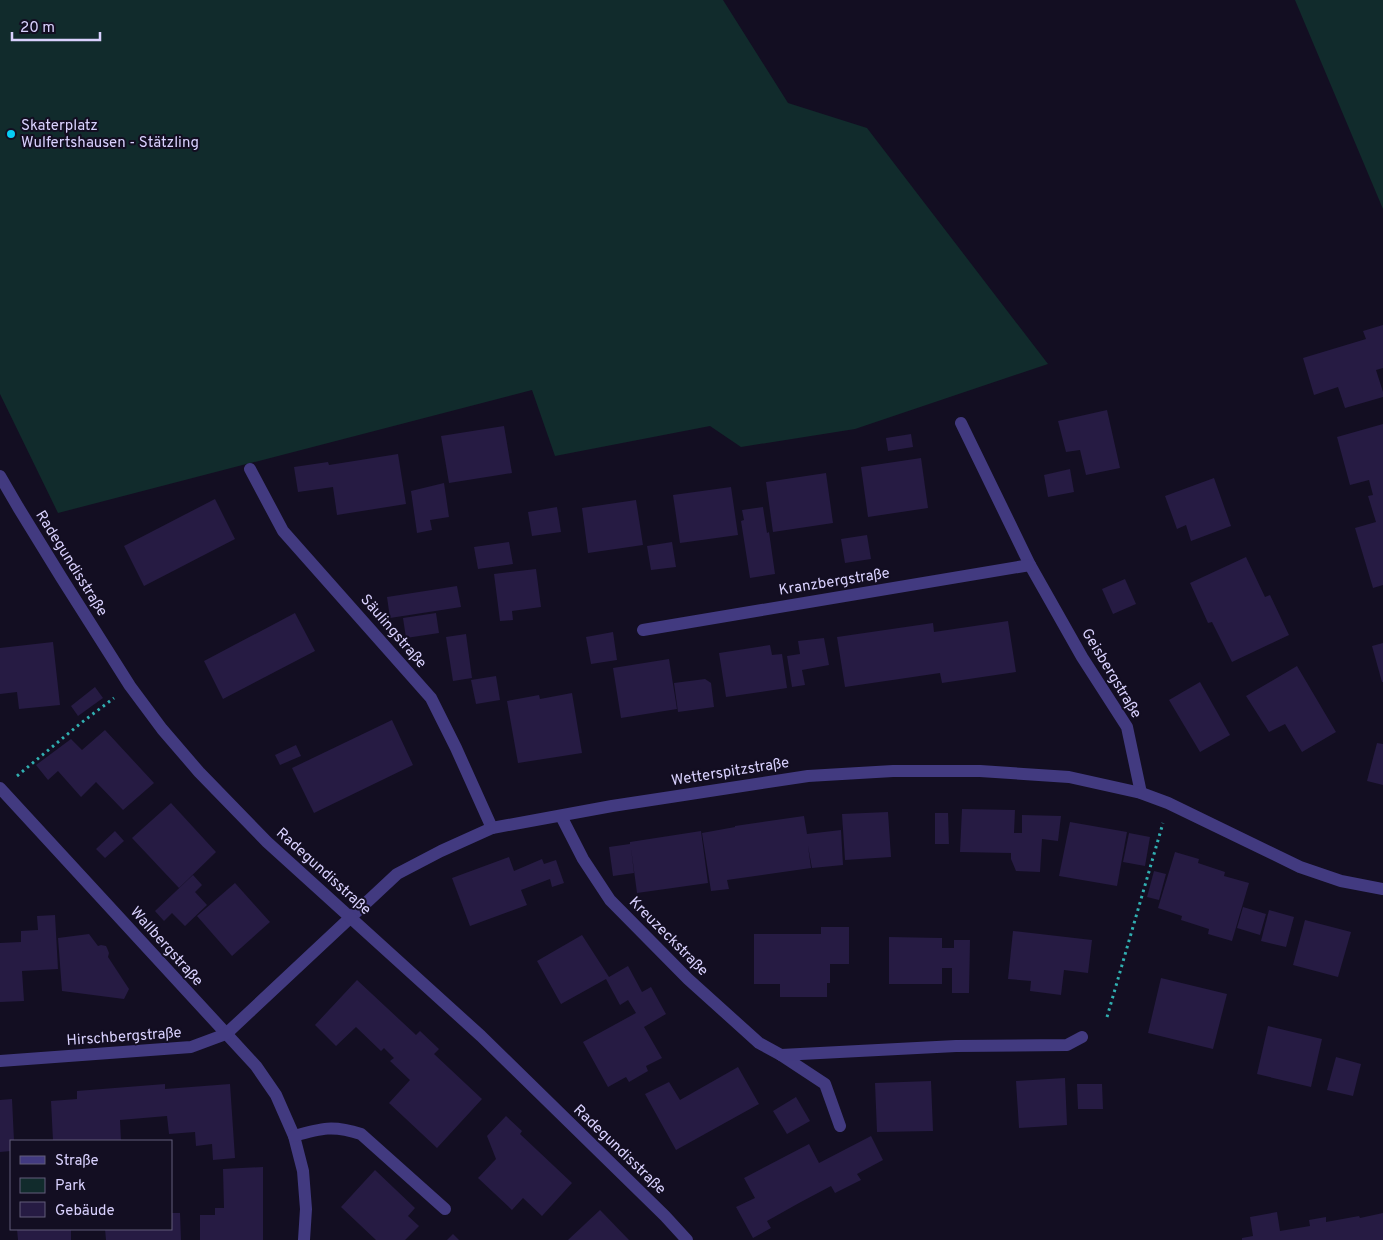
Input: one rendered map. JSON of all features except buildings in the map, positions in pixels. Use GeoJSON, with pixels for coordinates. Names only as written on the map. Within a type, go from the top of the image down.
{"type":"FeatureCollection","features":[{"type":"Feature","properties":{"kind":"street","name":"Geisbergstraße"},"geometry":{"type":"LineString","coordinates":[[961,423],[1030,565],[1082,657],[1127,727],[1141,793]]}},
{"type":"Feature","properties":{"kind":"street","name":"Säulingstraße"},"geometry":{"type":"LineString","coordinates":[[250,469],[283,531],[431,698],[492,828]]}},
{"type":"Feature","properties":{"kind":"street","name":"Radegundisstraße"},"geometry":{"type":"LineString","coordinates":[[0,476],[130,686],[162,729],[198,772],[267,842],[481,1036],[665,1216],[687,1240]]}},
{"type":"Feature","properties":{"kind":"street","name":"Kranzbergstraße"},"geometry":{"type":"LineString","coordinates":[[643,630],[1030,565]]}},
{"type":"Feature","properties":{"kind":"street","name":"Wetterspitzstraße"},"geometry":{"type":"LineString","coordinates":[[350,917],[397,874],[441,851],[492,828],[622,804],[799,777],[893,771],[980,771],[1068,777],[1141,793]]}},
{"type":"Feature","properties":{"kind":"street","name":"Wallbergstraße"},"geometry":{"type":"LineString","coordinates":[[1,789],[256,1066],[276,1095],[294,1136],[303,1171],[306,1209],[304,1240]]}},
{"type":"Feature","properties":{"kind":"street"},"geometry":{"type":"LineString","coordinates":[[1141,793],[1168,803],[1300,867],[1341,881],[1383,888]]}},
{"type":"Feature","properties":{"kind":"street","name":"Kreuzeckstraße"},"geometry":{"type":"LineString","coordinates":[[561,816],[583,859],[610,900],[688,979],[759,1043],[825,1084],[840,1126]]}},
{"type":"Feature","properties":{"kind":"street","name":"Hirschbergstraße"},"geometry":{"type":"LineString","coordinates":[[0,1062],[191,1047],[226,1034],[350,917]]}},
{"type":"Feature","properties":{"kind":"street"},"geometry":{"type":"LineString","coordinates":[[781,1055],[956,1046],[1067,1045],[1082,1037]]}},
{"type":"Feature","properties":{"kind":"street"},"geometry":{"type":"LineString","coordinates":[[294,1136],[320,1129],[343,1128],[361,1134],[445,1209]]}},
{"type":"Feature","properties":{"kind":"path"},"geometry":{"type":"LineString","coordinates":[[1,789],[81,723],[130,686]]}},
{"type":"Feature","properties":{"kind":"path"},"geometry":{"type":"LineString","coordinates":[[1107,1017],[1168,803]]}},
{"type":"Feature","properties":{"kind":"green space"},"geometry":{"type":"Polygon","coordinates":[[[0,0],[723,0],[788,103],[867,128],[1048,364],[855,429],[741,447],[710,426],[555,456],[532,390],[58,513],[0,394],[0,0]]]}},
{"type":"Feature","properties":{"kind":"green space"},"geometry":{"type":"Polygon","coordinates":[[[1295,0],[1383,0],[1383,209],[1295,0]]]}},
{"type":"Feature","properties":{"kind":"place","name":"Skaterplatz Wulfertshausen - Stätzling"},"geometry":{"type":"Point","coordinates":[11,134]}}]}
